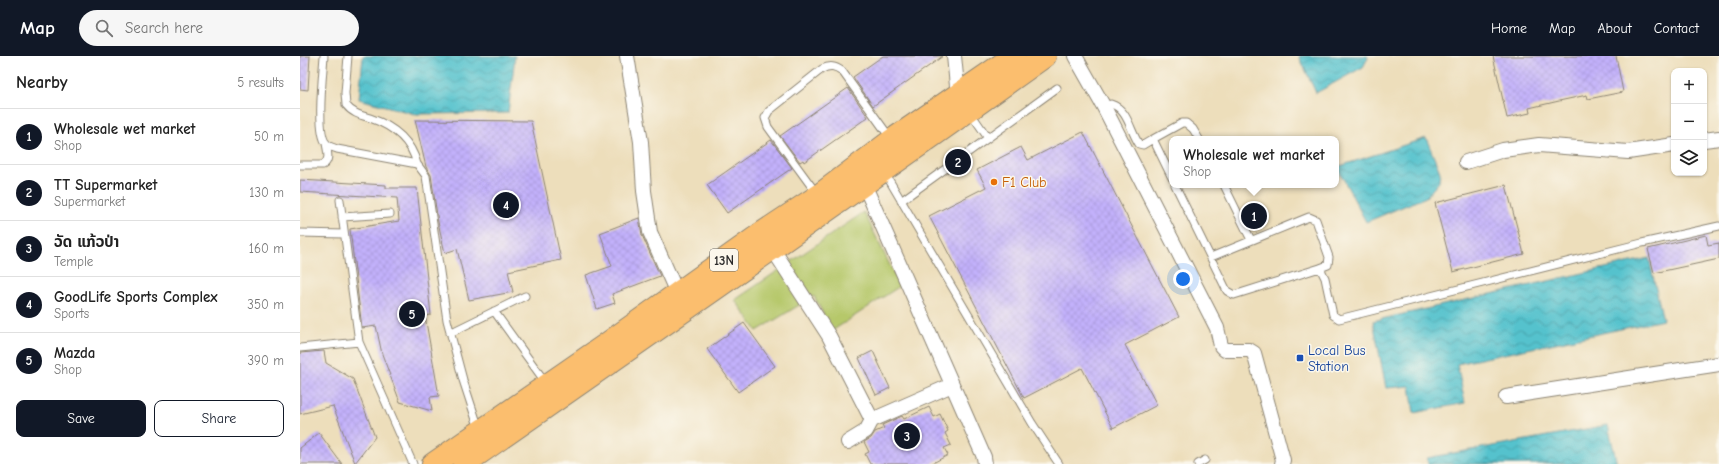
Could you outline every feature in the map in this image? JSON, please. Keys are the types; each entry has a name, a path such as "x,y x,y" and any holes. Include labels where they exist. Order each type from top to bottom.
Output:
{"highway":[{"name":"13N","path":"464,464 615,360 883,170 963,103 1014,56"},
{"name":"13N","path":"433,464 818,196 892,140 963,103 1044,56"}],"street":[{"path":"628,56 641,142 644,191 650,232 677,293"},
{"path":"954,56 963,103"},
{"path":"1075,56 1104,108 1217,328 1221,346 1225,350 1250,350 1254,353 1284,463"},
{"path":"1707,140 1719,138"},
{"path":"1466,162 1503,150 1539,145 1628,152 1671,145"},
{"path":"864,184 984,457 985,464"},
{"path":"772,248 829,336 872,420"},
{"path":"1506,398 1719,364"},
{"path":"848,442 866,431 872,420 952,385"}],"lane":[{"path":"300,165 323,165 326,164 328,158 326,143 322,136 320,122 324,56"},
{"path":"348,56 345,93 346,105 353,112 376,120 398,132 411,148 417,164 426,176 450,333 463,380 480,431"},
{"path":"818,196 768,127 765,118 769,111 822,69 826,66 834,66 842,72 892,140"},
{"path":"901,201 1057,88"},
{"path":"963,103 988,138"},
{"path":"1104,108 1111,104 1117,106 1122,111 1139,144 1143,145 1182,123 1186,123 1194,129 1198,136"},
{"path":"1153,139 1169,172"},
{"path":"326,143 337,149 417,164"},
{"path":"883,170 1032,422 1060,464"},
{"path":"1176,188 1227,290 1234,294 1328,265 1329,257 1316,220 1313,218 1304,218 1211,257"},
{"path":"1225,188 1251,240"},
{"path":"340,200 359,342 413,464"},
{"path":"342,217 390,214"},
{"path":"1320,268 1325,278 1333,315 1339,319 1719,226"},
{"path":"300,233 344,234"},
{"path":"450,333 525,296"},
{"path":"494,311 548,385"},
{"path":"300,348 359,342"}],"green space":[{"path":"864,212 900,286 832,331 814,296 757,331 735,300"}],"water":[{"path":"363,56 515,56 508,113 415,114 359,99"},
{"path":"1299,56 1367,56 1368,58 1363,67 1316,93"},
{"path":"1426,138 1440,172 1439,182 1426,197 1366,222 1339,171 1339,166"},
{"path":"1649,258 1663,320 1457,364 1465,403 1414,413 1410,386 1386,388 1373,321"},
{"path":"1608,425 1617,464 1428,464 1427,458"}],"building":[{"path":"300,56 310,56 308,90 300,89"},
{"path":"883,56 943,56 873,106 853,77"},
{"path":"1493,56 1616,56 1623,92 1588,99 1587,95 1559,101 1529,108 1530,113 1507,118"},
{"path":"848,88 868,117 804,162 803,160 800,162 780,136"},
{"path":"415,120 531,121 561,260 508,271 513,292 469,300 457,249 445,253 438,222 431,175 426,167"},
{"path":"1083,132 1179,317 1125,345 1157,405 1113,428 1082,368 1024,398 929,216 986,187 977,170 1021,147 1028,160"},
{"path":"771,140 792,168 727,213 707,185"},
{"path":"300,180 386,185 386,188 417,188 431,315 425,316 439,396 430,397 432,411 400,402 382,354 376,326 362,328 350,229 399,221 397,198 300,192"},
{"path":"1506,185 1524,254 1453,272 1435,203"},
{"path":"639,218 642,235 660,276 612,294 615,303 597,309 586,275 612,266 600,233"},
{"path":"1706,235 1708,245 1719,243 1719,259 1654,273 1648,249"},
{"path":"744,323 775,366 738,392 707,349"},
{"path":"324,351 326,363 353,379 375,437 355,463 333,406 300,414 300,353"},
{"path":"873,351 890,388 876,395 859,358"},
{"path":"929,407 934,417 940,414 948,431 945,433 951,445 944,448 948,455 931,464 870,464 865,454 869,452 864,442 871,438 875,432 884,428 882,425 902,416 904,419"},
{"path":"319,433 342,464 300,464 300,448"}],"place":[{"name":"TT Supermarket","path":"958,162"},
{"name":"F1 Club","path":"994,182"},
{"name":"GoodLife Sports Complex","path":"506,205"},
{"name":"Wholesale wet market","path":"1254,216"},
{"name":"Mazda","path":"412,314"},
{"name":"Local Bus Station","path":"1300,358"},
{"name":"ວັດ ແກ້ວປ່າ","path":"907,436"}]}
